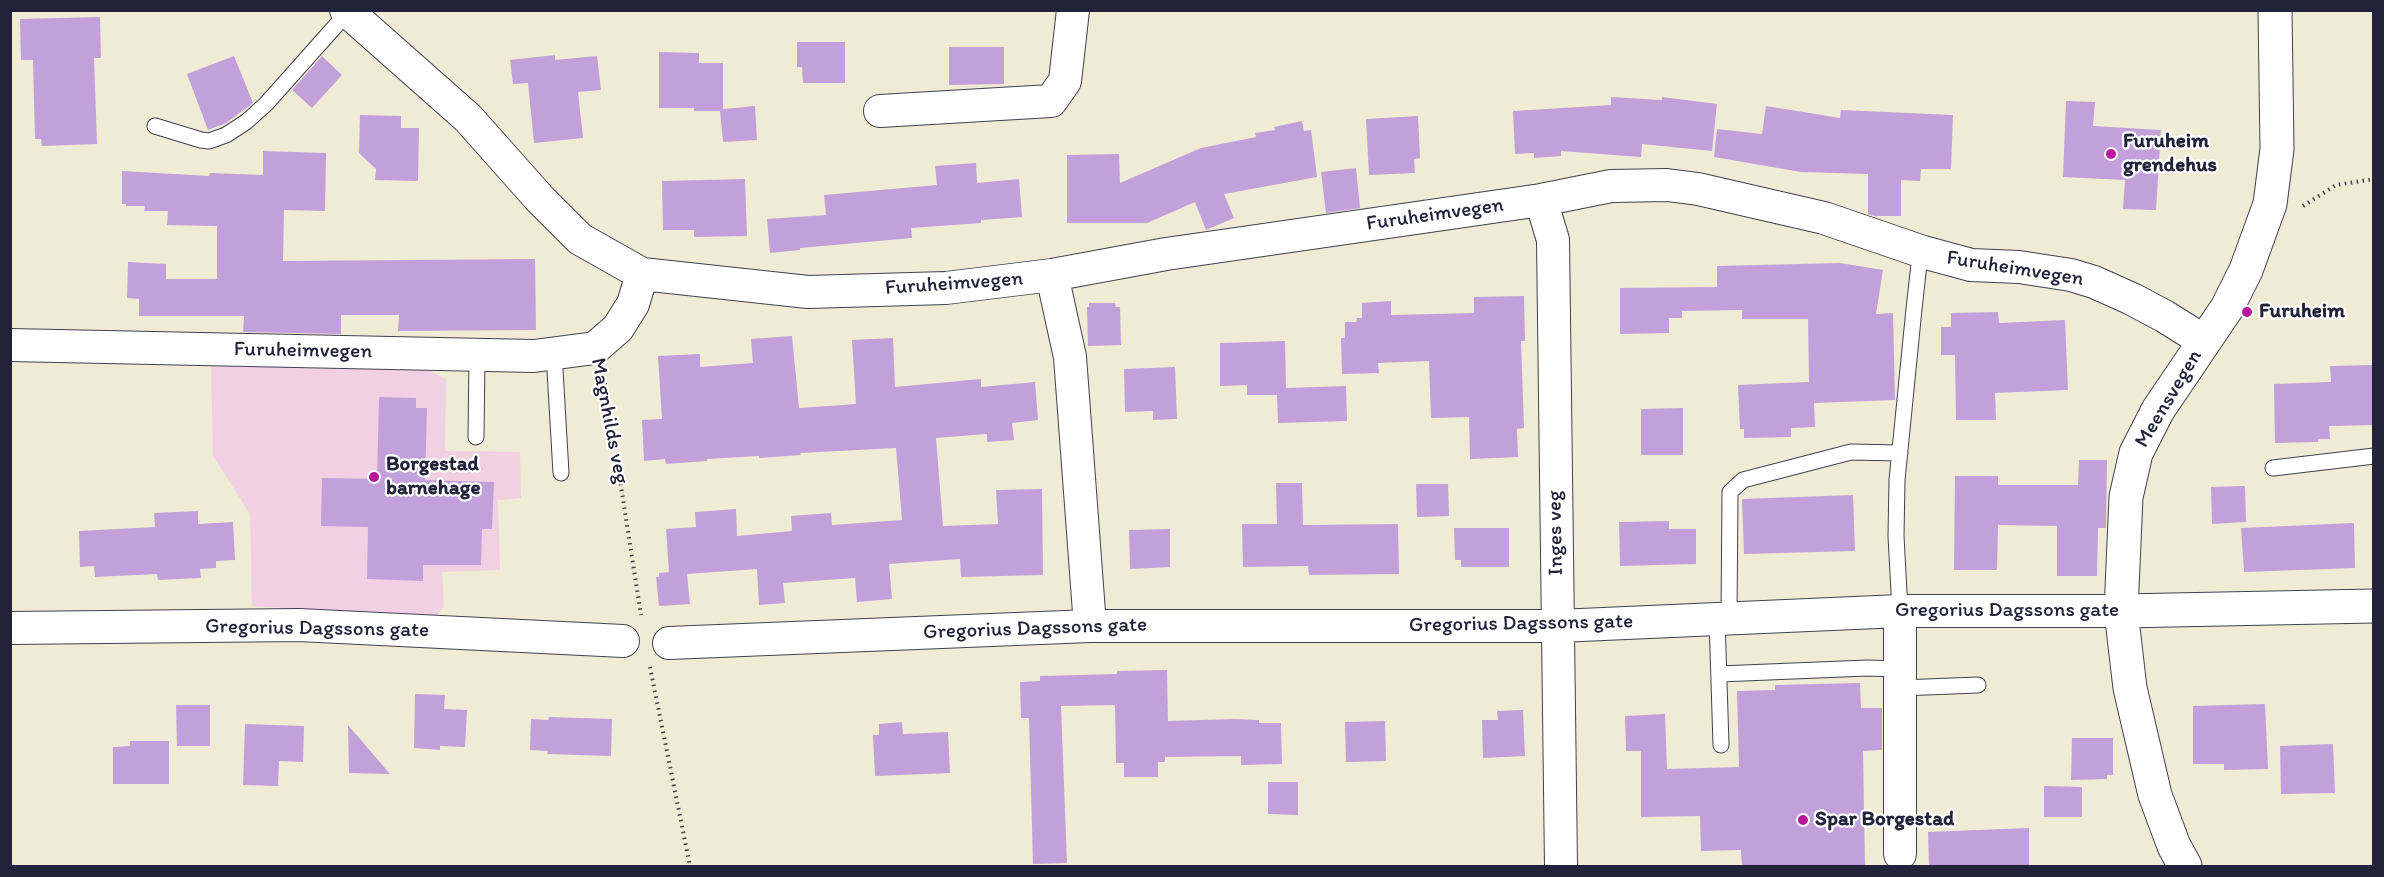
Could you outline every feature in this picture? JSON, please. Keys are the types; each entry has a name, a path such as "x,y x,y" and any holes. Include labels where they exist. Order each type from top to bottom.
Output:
{"street":[{"path":"880,111 1050,101 1065,81 1073,10"},
{"name":"Meensvegen","path":"2185,867 2174,846 2155,795 2130,688 2121,611 2126,497 2136,453 2158,410 2227,308 2262,232 2270,204 2277,149 2274,10"},
{"path":"347,11 468,118 540,199 580,239 642,274"},
{"name":"Furuheimvegen","path":"642,274 808,292 946,288 1052,276 1166,254 1541,200 1611,186 1668,185 1698,189 1824,218 1923,252 1971,265 2019,267 2071,275 2094,282 2164,316 2204,342"},
{"name":"Inges veg","path":"1541,200 1553,240 1561,867"},
{"name":"Magnhilds veg","path":"595,348 618,328 633,304 642,274"},
{"path":"1052,276 1070,357 1090,626"},
{"name":"Furuheimvegen","path":"10,345 534,356 595,348"},
{"name":"Gregorius Dagssons gate","path":"659,653 1090,626 1558,626 1900,611 2121,611 2373,606"},
{"path":"1898,860 1900,611"},
{"name":"Gregorius Dagssons gate","path":"10,628 299,625 632,630"}],"lane":[{"path":"155,126 201,140 209,141 226,135 246,122 266,104 347,11"},
{"path":"1900,611 1896,536 1897,480 1917,286 1923,252"},
{"path":"554,353 561,473"},
{"path":"477,355 477,437"},
{"path":"1721,746 1719,674 1730,492 1743,480 1851,452 1900,453"},
{"path":"2273,468 2373,456"},
{"path":"1719,674 1867,668 1900,678 1978,685"}],"path":[{"path":"2262,232 2336,185 2373,179"},
{"name":"Magnhilds veg","path":"595,348 607,386 632,630"},
{"path":"659,653 690,867"}],"shaded area":[{"name":"Borgestad barnehage","path":"211,366 426,369 446,379 445,451 520,452 521,498 498,500 500,570 442,572 444,606 436,617 252,606 250,514 213,456"}],"building":[{"path":"100,17 101,58 94,58 97,144 42,146 41,139 35,139 33,60 21,60 20,19"},
{"path":"797,42 845,42 845,83 803,83 802,67 797,67"},
{"path":"949,47 1004,47 1004,84 949,85"},
{"path":"659,52 699,53 699,63 723,63 723,109 755,106 757,140 723,142 720,111 659,108"},
{"path":"555,55 555,60 597,56 601,90 578,92 583,138 534,143 528,83 513,84 510,60"},
{"path":"234,56 253,103 226,123 208,130 187,74"},
{"path":"322,56 342,75 312,108 292,90"},
{"path":"1611,97 1662,100 1662,97 1717,104 1712,151 1642,144 1641,157 1561,151 1561,156 1534,158 1534,153 1515,154 1513,111 1611,105"},
{"path":"2066,101 2095,102 2093,126 2161,130 2156,210 2123,209 2125,180 2063,177"},
{"path":"1766,106 1840,118 1841,110 1953,115 1951,169 1921,169 1920,181 1901,180 1901,216 1874,216 1868,214 1868,174 1801,172 1714,157 1717,129 1762,134"},
{"path":"360,115 401,116 401,128 419,128 418,181 375,180 376,169 359,153"},
{"path":"1418,116 1420,158 1414,159 1415,173 1369,175 1366,119"},
{"path":"1302,121 1304,131 1311,130 1317,177 1224,194 1234,218 1206,230 1195,202 1147,223 1067,223 1067,155 1119,154 1120,183 1201,148 1256,137 1255,133 1275,130 1274,127"},
{"path":"263,151 326,153 325,211 284,210 283,261 535,259 536,330 398,331 399,315 341,315 341,334 243,332 244,316 139,316 139,299 127,298 128,262 166,264 166,279 217,279 217,226 167,225 168,211 144,211 145,206 122,204 122,171 209,176 210,173 263,175"},
{"path":"976,163 977,183 1019,179 1022,217 981,220 981,223 911,228 912,238 800,248 800,250 770,253 767,219 826,215 824,195 937,185 935,166"},
{"path":"1356,168 1360,208 1326,213 1321,172"},
{"path":"745,179 747,236 694,237 694,230 663,230 662,181"},
{"path":"1840,263 1883,270 1876,314 1893,313 1895,400 1814,403 1815,427 1791,428 1791,437 1744,438 1744,429 1740,429 1738,385 1809,382 1808,319 1742,319 1742,310 1682,311 1682,318 1669,318 1669,333 1620,334 1620,288 1717,287 1717,266"},
{"path":"1524,296 1525,341 1521,341 1524,428 1517,429 1518,457 1470,459 1469,417 1431,418 1429,361 1378,363 1379,373 1342,374 1341,338 1345,338 1345,322 1356,322 1357,318 1362,318 1362,303 1391,301 1391,315 1474,313 1474,297"},
{"path":"1089,303 1115,303 1116,307 1120,307 1121,345 1088,346 1087,307"},
{"path":"1998,312 1999,323 2065,320 2068,390 1995,393 1996,420 1956,420 1955,355 1941,355 1941,327 1951,327 1951,313"},
{"path":"792,336 799,408 856,404 852,340 893,338 895,387 981,379 981,387 1035,382 1038,420 1012,423 1014,440 987,442 987,434 936,438 943,526 998,524 996,490 1042,489 1043,575 961,577 960,559 889,564 892,599 857,602 855,578 783,583 785,603 759,605 757,569 687,574 690,604 659,606 656,577 659,577 659,573 669,572 666,529 696,527 695,512 736,509 737,536 792,531 791,516 831,513 832,525 902,520 896,448 800,453 801,455 759,458 759,456 707,459 707,461 666,464 665,459 644,461 642,420 662,419 658,356 700,354 700,367 753,363 751,339"},
{"path":"1285,341 1286,388 1346,386 1347,421 1278,423 1277,395 1247,395 1247,385 1220,386 1220,343"},
{"path":"2372,365 2373,425 2329,426 2330,439 2318,439 2318,442 2275,443 2274,384 2331,382 2330,366"},
{"path":"1175,367 1177,419 1153,420 1153,411 1125,412 1124,369"},
{"path":"379,397 416,398 416,408 427,408 425,480 494,482 492,529 482,529 481,565 423,565 423,581 367,579 368,527 321,526 322,478 377,479"},
{"path":"1683,408 1683,455 1641,455 1641,409"},
{"path":"2079,460 2107,460 2106,528 2098,528 2097,576 2057,576 2057,526 1998,525 1997,570 1954,570 1955,476 1998,476 1998,485 2078,485"},
{"path":"1276,483 1302,483 1303,525 1398,524 1399,574 1309,575 1308,566 1243,567 1242,524 1277,524"},
{"path":"1416,484 1448,484 1449,516 1417,517"},
{"path":"2245,486 2246,522 2212,524 2211,487"},
{"path":"1853,495 1855,551 1744,554 1742,499"},
{"path":"198,511 198,524 233,522 235,560 216,561 216,568 200,569 201,578 158,580 157,574 95,577 94,566 80,567 79,531 155,527 154,513"},
{"path":"1669,521 1669,529 1696,529 1696,564 1620,566 1619,522"},
{"path":"2354,523 2355,568 2244,572 2241,528"},
{"path":"1454,528 1509,528 1509,567 1461,567 1461,560 1455,560"},
{"path":"1170,529 1170,567 1130,569 1129,530"},
{"path":"1167,670 1168,721 1235,719 1259,720 1259,723 1281,723 1282,764 1241,765 1241,756 1165,757 1165,762 1158,762 1158,777 1124,777 1124,763 1116,763 1115,705 1061,706 1067,863 1033,864 1029,718 1021,718 1020,682 1040,681 1040,676"},
{"path":"1860,683 1861,708 1882,708 1882,750 1863,751 1865,867 1742,867 1741,850 1701,851 1700,816 1641,817 1641,751 1626,751 1625,716 1665,714 1667,769 1739,767 1737,691 1775,690 1775,685"},
{"path":"415,694 445,695 444,709 467,710 465,747 440,746 440,750 414,748"},
{"path":"2265,704 2268,769 2224,770 2224,764 2193,764 2193,706"},
{"path":"176,705 210,705 210,746 177,746"},
{"path":"1523,710 1525,756 1483,758 1482,720 1498,720 1497,711"},
{"path":"549,717 612,719 611,756 547,754 548,751 530,750 531,719 548,720"},
{"path":"1385,721 1386,761 1346,762 1345,722"},
{"path":"902,722 903,734 948,732 950,773 875,776 873,735 879,735 879,724"},
{"path":"245,724 304,726 303,762 279,761 278,786 243,785"},
{"path":"348,725 390,774 349,773"},
{"path":"2072,738 2113,738 2113,775 2107,775 2107,779 2071,780"},
{"path":"130,741 169,741 169,784 113,784 113,747 130,746"},
{"path":"2333,744 2335,793 2281,794 2280,746"},
{"path":"1268,782 1298,782 1298,815 1268,814"},
{"path":"2044,786 2082,787 2082,817 2044,817"},
{"path":"2029,828 2029,867 1929,867 1928,832"}],"place":[{"name":"Furuheim grendehus","path":"2111,154"},
{"name":"Furuheim","path":"2247,312"},
{"name":"Borgestad barnehage","path":"374,477"},
{"name":"Spar Borgestad","path":"1803,820"}]}
